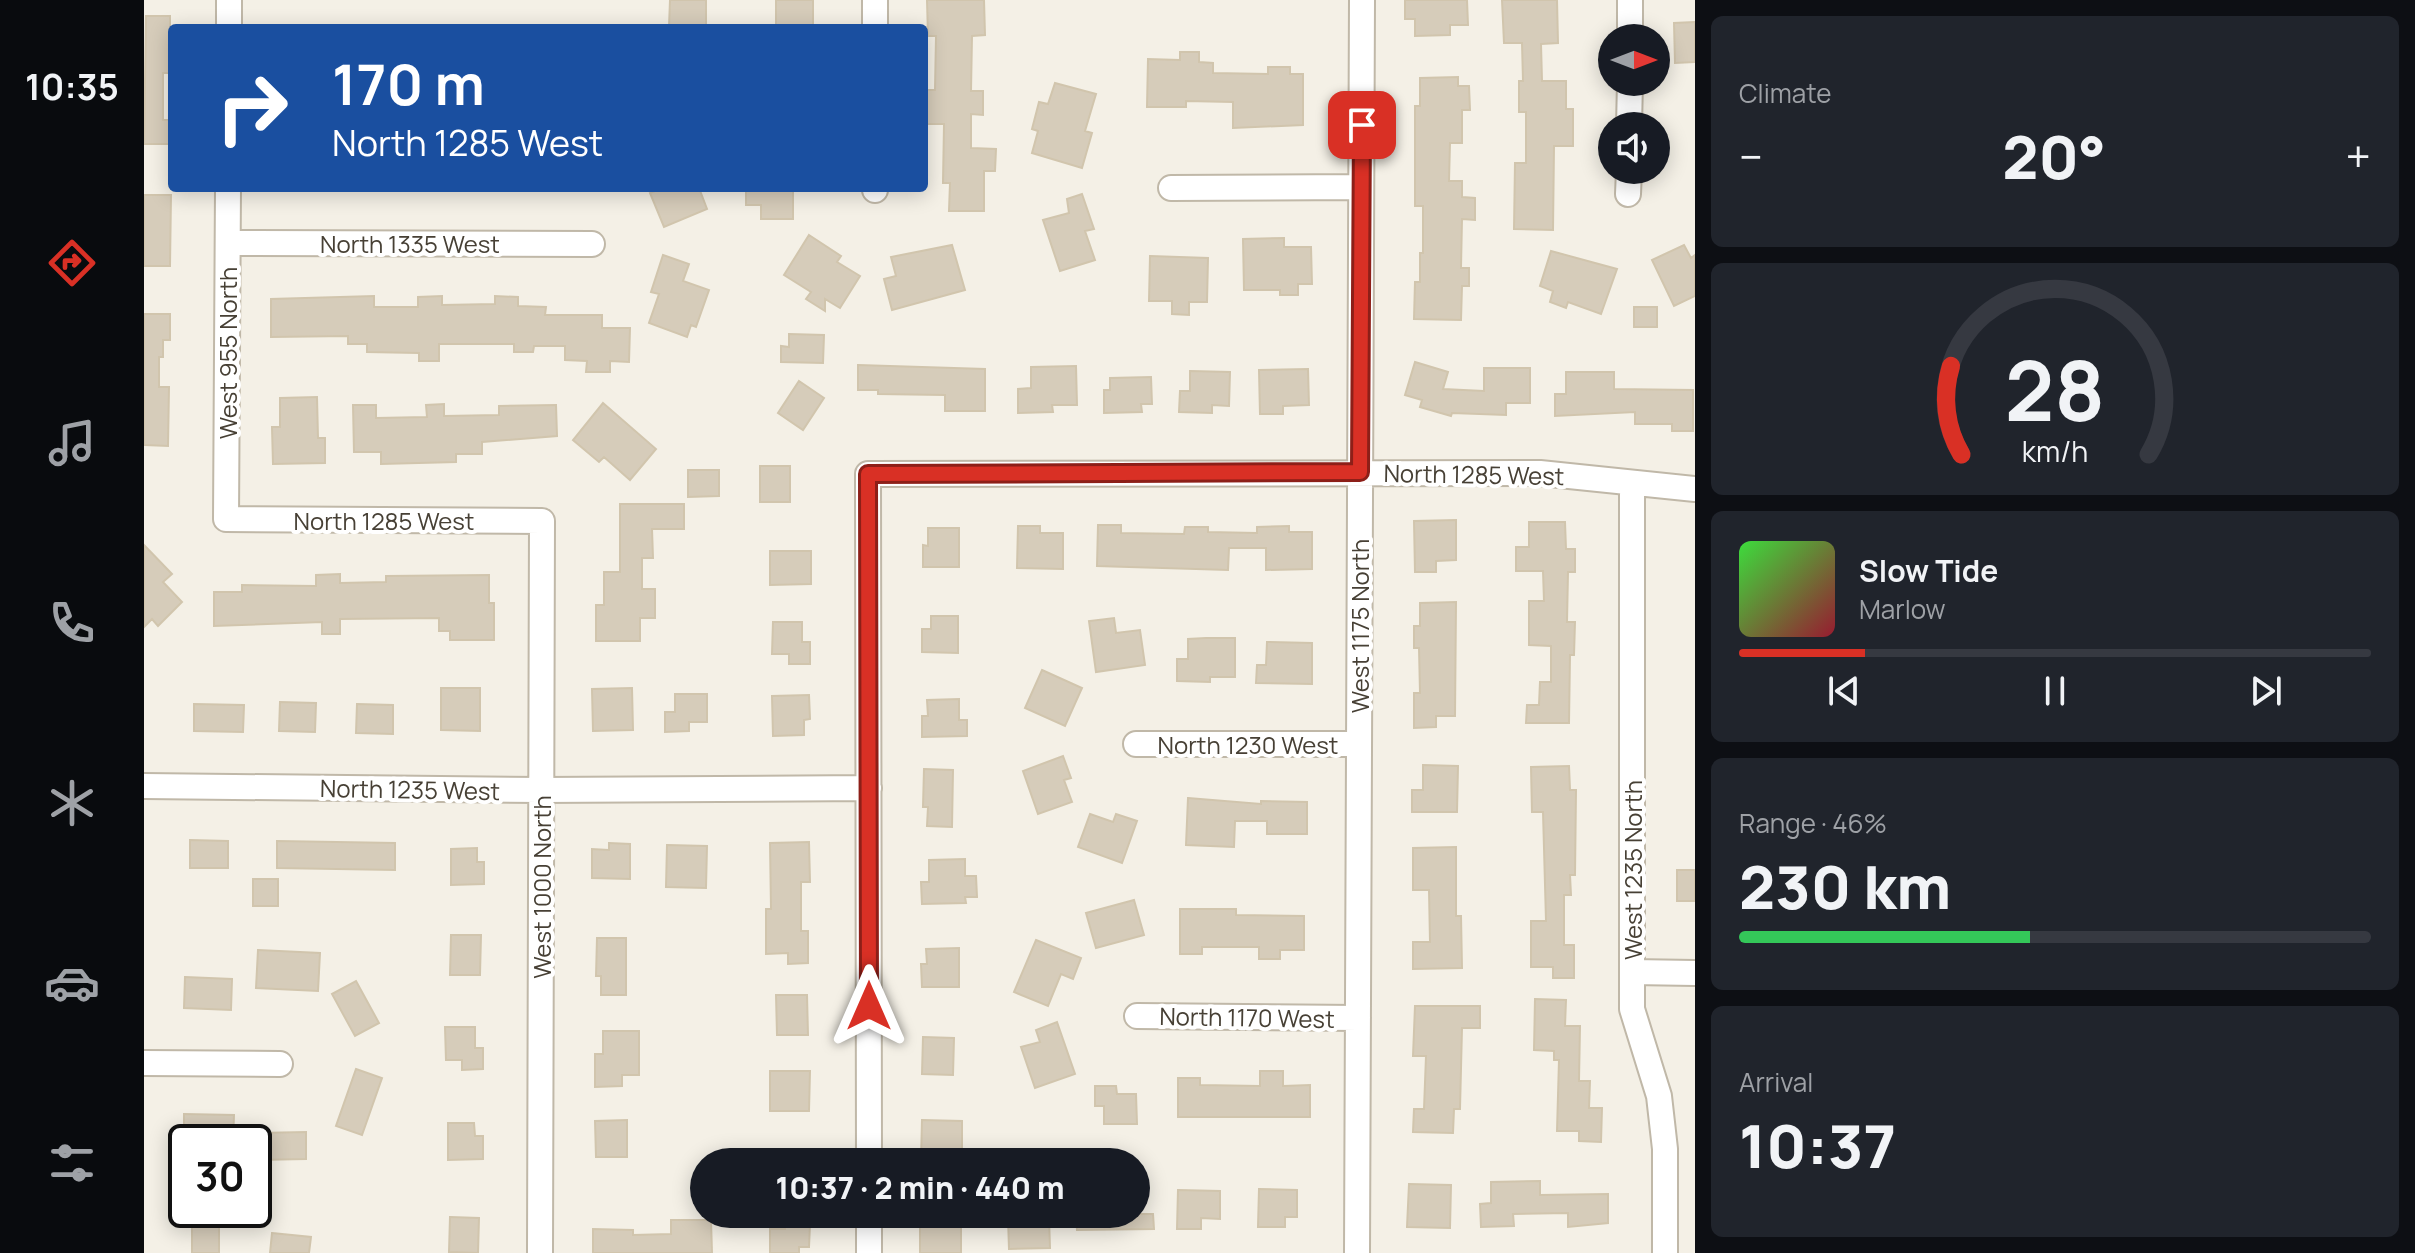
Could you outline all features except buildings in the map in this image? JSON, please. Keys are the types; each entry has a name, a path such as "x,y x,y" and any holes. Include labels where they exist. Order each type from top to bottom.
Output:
{"street":[{"path":"229,0 229,24"},
{"path":"875,0 875,24"},
{"name":"West 1175 North","path":"1357,1253 1362,0"},
{"path":"1630,0 1630,24"},
{"path":"1171,188 1361,187"},
{"name":"West 955 North","path":"226,519 228,192"},
{"name":"North 1335 West","path":"228,243 592,244"},
{"name":"North 1285 West","path":"869,788 868,474 1540,473 1695,489"},
{"name":"West 1235 North","path":"1632,483 1632,1009 1659,1096 1665,1149 1665,1253"},
{"name":"North 1285 West","path":"226,519 542,521"},
{"name":"West 1000 North","path":"540,1253 542,521"},
{"name":"North 1230 West","path":"1136,744 1359,744"},
{"name":"North 1235 West","path":"144,786 541,790 869,788"},
{"path":"869,788 869,1148"},
{"path":"1632,972 1695,973"},
{"name":"North 1170 West","path":"1137,1016 1358,1018"},
{"path":"144,1063 280,1064"},
{"path":"869,1228 869,1253"}],"route":[{"path":"869,1006 868,474 1360,472 1362,125"}]}
